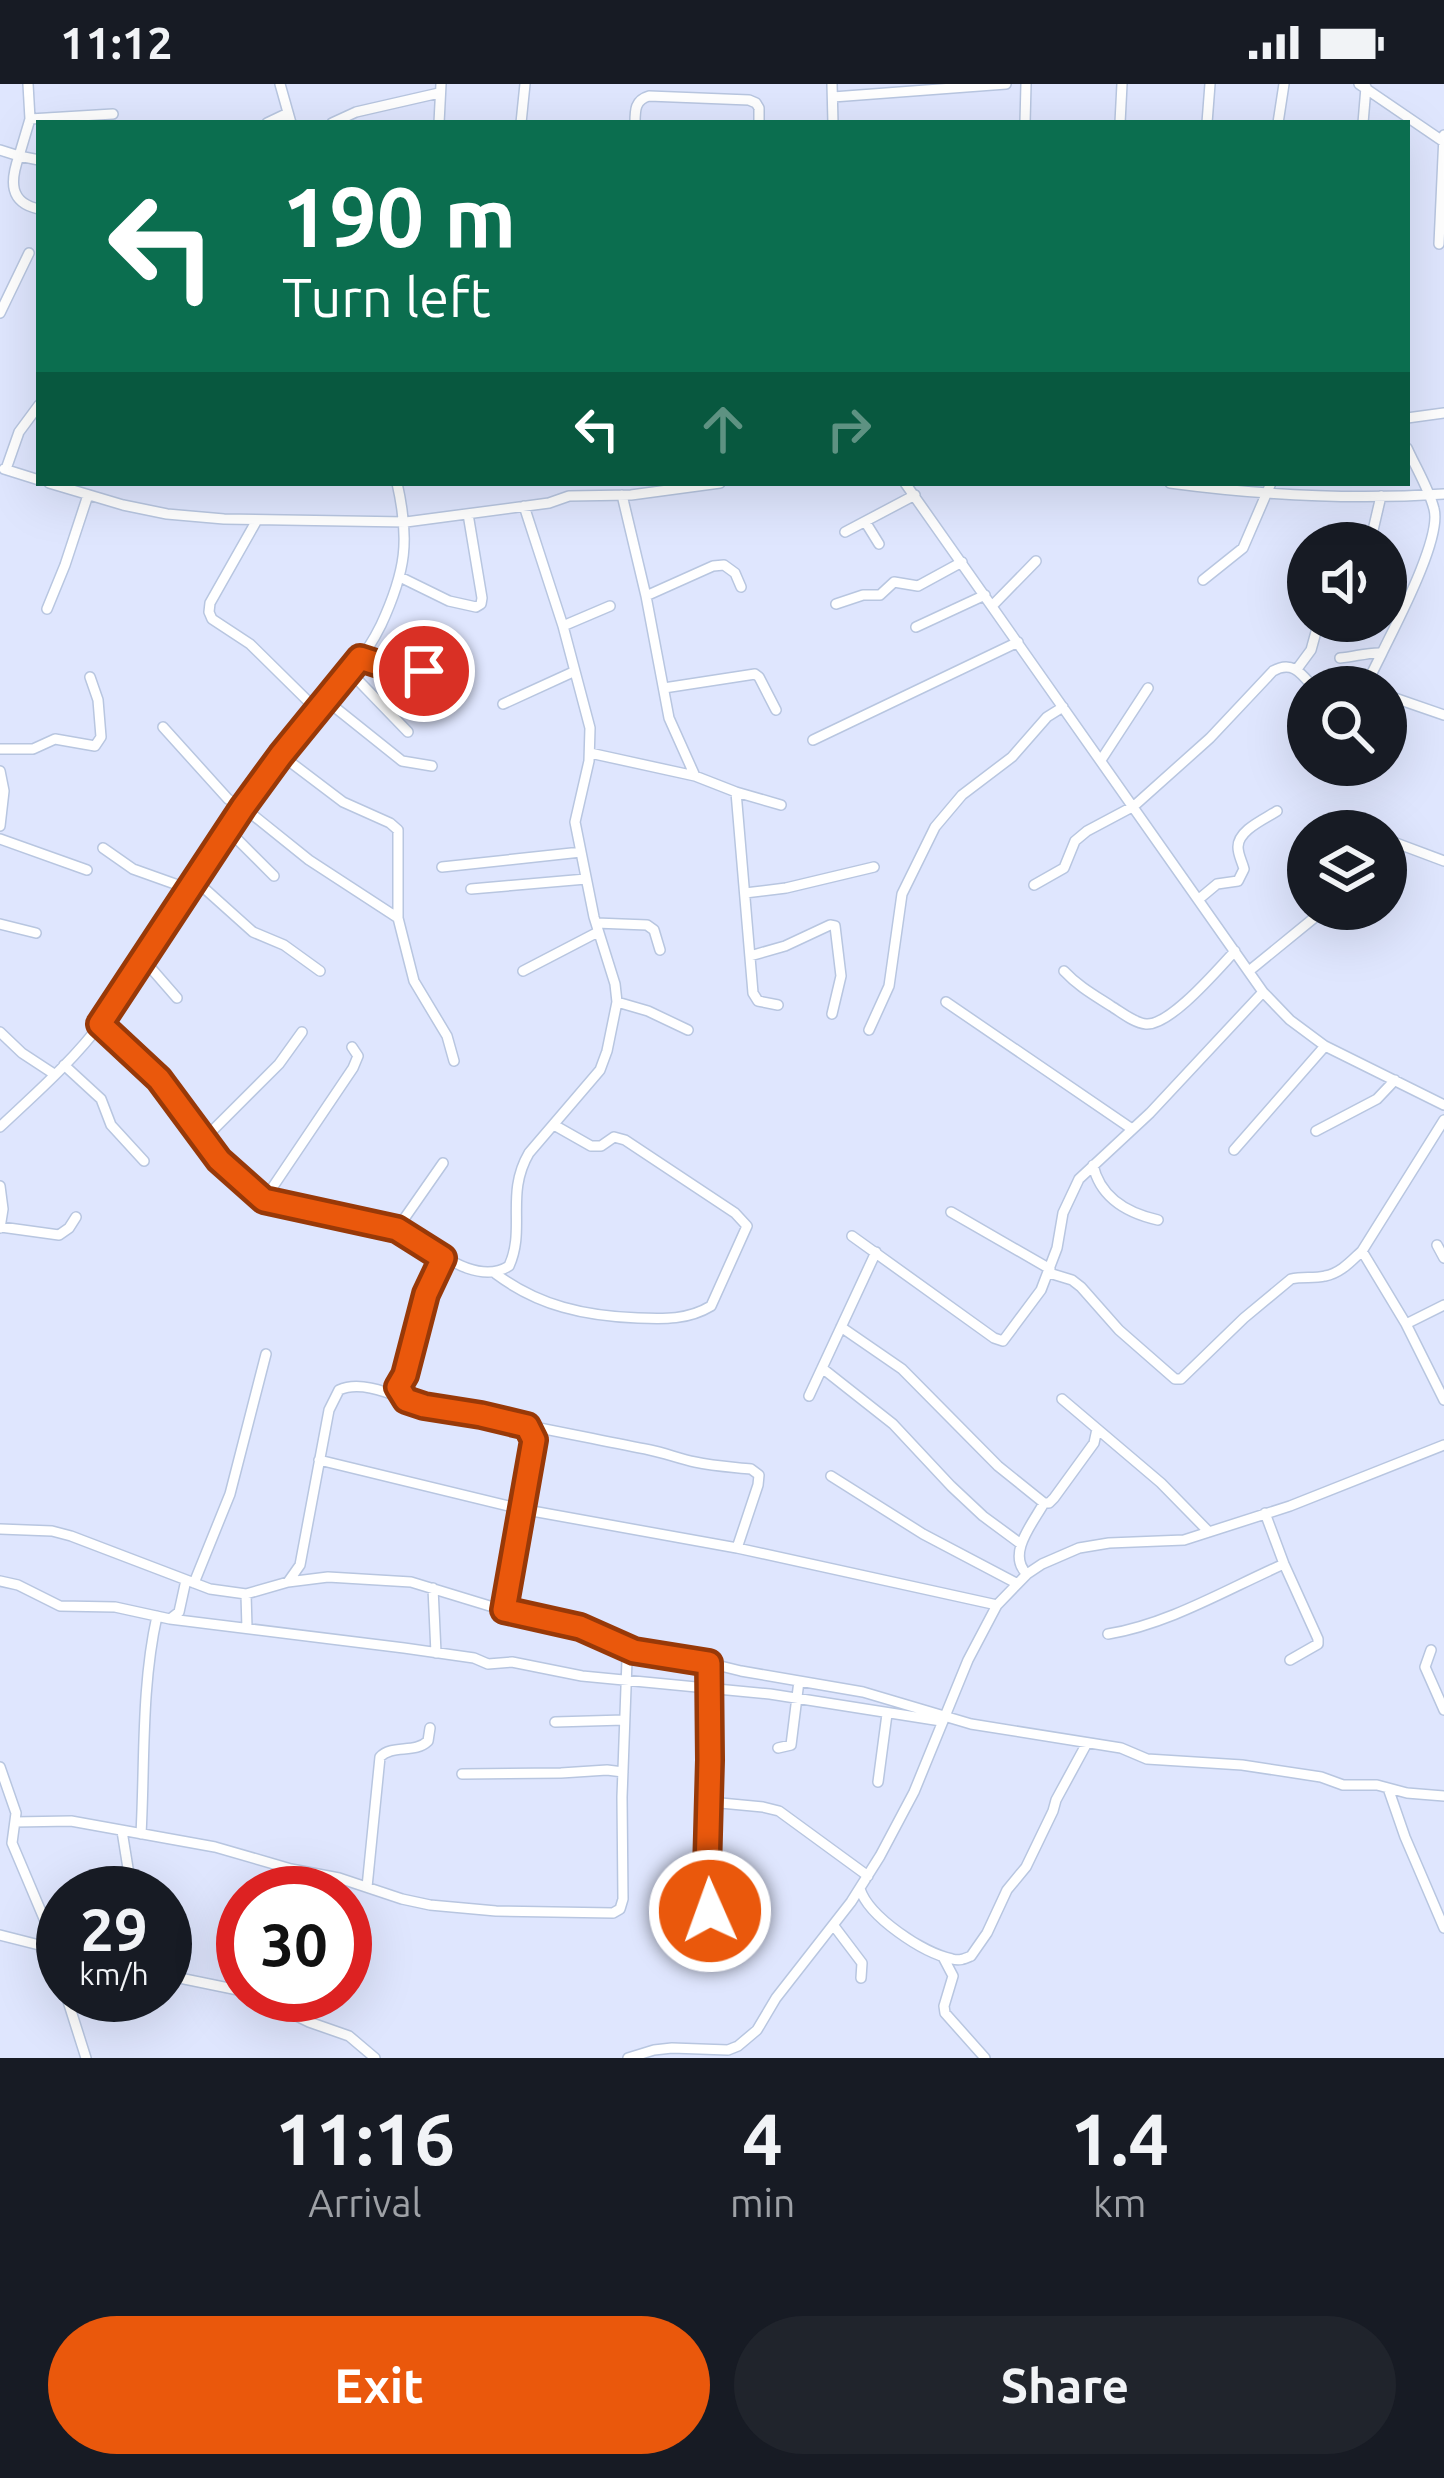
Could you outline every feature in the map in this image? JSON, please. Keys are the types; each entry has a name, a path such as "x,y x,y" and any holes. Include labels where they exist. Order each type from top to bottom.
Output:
{"street":[{"path":"28,84 30,119 12,188 28,207 36,208"},
{"path":"280,84 290,118"},
{"path":"521,120 525,84"},
{"path":"832,84 833,120"},
{"path":"833,97 1006,84"},
{"path":"1025,120 1026,84"},
{"path":"1120,120 1122,84"},
{"path":"1207,120 1210,84"},
{"path":"1278,120 1283,84"},
{"path":"1364,85 1364,120"},
{"path":"1364,85 1444,139 1439,244"},
{"path":"339,120 440,89 439,120"},
{"path":"635,120 636,105 649,96 749,100 759,108 759,120"},
{"path":"30,119 113,114"},
{"path":"0,150 36,159"},
{"path":"2,305 29,253"},
{"path":"36,409 19,432 3,468 36,479"},
{"path":"1410,418 1444,413"},
{"path":"1376,666 1434,531 1436,515 1410,455"},
{"path":"72,486 88,495 167,514 406,522 549,503 563,496 622,495 652,488"},
{"path":"0,1127 100,1024 243,807 380,628 400,577 406,522 398,486"},
{"path":"908,486 1264,992 1290,1020 1325,1046 1444,1105"},
{"path":"1229,486 1346,496 1444,494"},
{"path":"1346,496 1350,486"},
{"path":"1203,580 1243,548 1269,488"},
{"path":"47,609 88,495"},
{"path":"622,495 669,718 695,776"},
{"path":"845,532 915,495"},
{"path":"1375,522 1381,496"},
{"path":"100,1024 166,1087 219,1160 264,1200 397,1229 443,1258 477,1270 509,1267 521,1166 600,1070 617,1002 575,816 590,753 588,716 524,506"},
{"path":"400,577 449,601 481,604 468,514"},
{"path":"257,520 208,612 250,644 318,711"},
{"path":"866,523 879,544"},
{"path":"992,605 1036,561"},
{"path":"836,604 880,595 894,582 918,586 962,562"},
{"path":"646,596 713,566 724,565 735,573 741,587"},
{"path":"916,627 985,595"},
{"path":"563,626 610,606"},
{"path":"813,740 1018,642"},
{"path":"1340,658 1382,653"},
{"path":"360,658 375,665 447,677"},
{"path":"1034,885 1064,868 1075,841 1134,806 1210,738 1273,671 1287,667"},
{"path":"503,704 573,672"},
{"path":"350,673 408,732"},
{"path":"664,688 755,674 776,710"},
{"path":"0,749 33,749 55,739 95,746 101,736 91,677"},
{"path":"1101,760 1148,688"},
{"path":"327,701 402,761 431,766"},
{"path":"1407,702 1444,715"},
{"path":"869,1030 890,986 902,894 935,827 962,795 1012,757 1047,717 1064,707"},
{"path":"163,727 228,799 398,919"},
{"path":"590,753 695,776 781,806"},
{"path":"281,755 331,794 398,830 398,919 414,981 447,1036 454,1061"},
{"path":"0,771 4,790 0,826"},
{"path":"736,792 754,998 778,1005"},
{"path":"1199,899 1216,884 1238,881 1244,868 1239,839 1277,811"},
{"path":"228,830 274,877"},
{"path":"0,839 87,870"},
{"path":"1407,847 1444,861"},
{"path":"103,848 133,868 192,884 253,932 284,945 320,970"},
{"path":"442,867 581,852"},
{"path":"745,893 874,867"},
{"path":"471,889 586,879"},
{"path":"0,924 36,933"},
{"path":"523,971 597,927 647,926 654,931 660,950"},
{"path":"750,956 835,926 841,976 832,1014"},
{"path":"1249,971 1299,930"},
{"path":"1064,971 1136,1021 1150,1024 1179,1006 1235,951"},
{"path":"143,959 177,998"},
{"path":"853,1235 1000,1341 1008,1337 1034,1303 1049,1271 1063,1213 1079,1179 1264,992"},
{"path":"617,1002 688,1030"},
{"path":"946,1002 1132,1129"},
{"path":"0,1032 55,1074"},
{"path":"203,1140 279,1064 302,1032"},
{"path":"1234,1150 1325,1046"},
{"path":"264,1200 353,1068 358,1056 352,1047"},
{"path":"64,1064 101,1099 111,1125 144,1161"},
{"path":"1316,1131 1377,1099 1395,1080"},
{"path":"951,1212 1082,1287 1119,1330 1174,1379 1181,1379 1292,1279 1334,1273 1362,1251 1444,1120"},
{"path":"494,1272 519,1291 551,1305 600,1317 686,1318 711,1306 747,1226 735,1213 625,1140 614,1137 601,1146 590,1146 554,1125"},
{"path":"397,1229 443,1163"},
{"path":"1093,1165 1100,1188 1116,1202 1158,1220"},
{"path":"0,1186 0,1227 59,1235 76,1217"},
{"path":"1437,1245 1444,1258"},
{"path":"1362,1251 1444,1400"},
{"path":"809,1396 876,1252"},
{"path":"393,1390 405,1375 430,1284 443,1258"},
{"path":"1406,1324 1444,1305"},
{"path":"841,1327 902,1369 998,1466 1044,1503 1054,1498 1102,1434"},
{"path":"178,1617 230,1494 266,1354"},
{"path":"822,1368 893,1424 922,1459 983,1516 1022,1544"},
{"path":"288,1582 300,1565 329,1410 339,1390 353,1386 393,1390 424,1406 527,1426 537,1434 751,1468 759,1475 758,1485 736,1548"},
{"path":"1062,1399 1161,1483 1209,1532"},
{"path":"504,1610 537,1434"},
{"path":"628,2058 730,2054 758,2030 776,1998 857,1901 914,1792 968,1660 998,1605 1027,1574 1079,1548 1184,1540 1291,1506 1444,1445"},
{"path":"319,1460 520,1509 736,1548 998,1605"},
{"path":"831,1476 923,1534 1016,1583"},
{"path":"1027,1574 1018,1559 1044,1503"},
{"path":"1265,1513 1318,1644 1290,1660"},
{"path":"0,1529 71,1536 210,1589 246,1594 315,1578 391,1580 580,1627 621,1645 631,1655 709,1663 863,1692 942,1718 1129,1750 1147,1759 1242,1765 1444,1796"},
{"path":"1108,1634 1162,1619 1284,1564"},
{"path":"300,1565 315,1578"},
{"path":"0,1581 60,1606 115,1607 474,1658 488,1664 512,1662 571,1674 942,1718"},
{"path":"434,1588 436,1653"},
{"path":"246,1594 247,1628"},
{"path":"141,1834 143,1718 157,1616"},
{"path":"1431,1650 1425,1667 1444,1710"},
{"path":"372,1889 430,1905 616,1913 623,1899 622,1772 631,1655"},
{"path":"709,1663 709,1934 720,1946"},
{"path":"778,1748 791,1745 799,1681"},
{"path":"878,1782 887,1714"},
{"path":"555,1721 624,1720"},
{"path":"369,1866 380,1757 386,1751 422,1747 430,1728"},
{"path":"1073,1740 1081,1754"},
{"path":"857,1901 895,1930 941,1955 971,1956 1007,1890 1026,1867 1087,1743"},
{"path":"0,1767 14,1806 12,1843 36,1900"},
{"path":"462,1774 622,1772"},
{"path":"1388,1788 1444,1928"},
{"path":"710,1802 779,1811 868,1876"},
{"path":"15,1822 71,1821 238,1852 282,1866"},
{"path":"122,1831 128,1866"},
{"path":"834,1926 862,1963 861,1978"},
{"path":"0,1936 36,1945"},
{"path":"941,1955 953,1976 945,2013 986,2058"},
{"path":"75,2022 86,2058"},
{"path":"309,2022 349,2036 373,2057"}],"route":[{"path":"424,671 394,669 360,658 243,807 100,1024 159,1079 219,1160 264,1200 376,1222 397,1229 443,1258 430,1284 398,1387 406,1400 424,1406 527,1426 534,1440 504,1610 580,1627 634,1651 709,1663 710,1911"}]}
